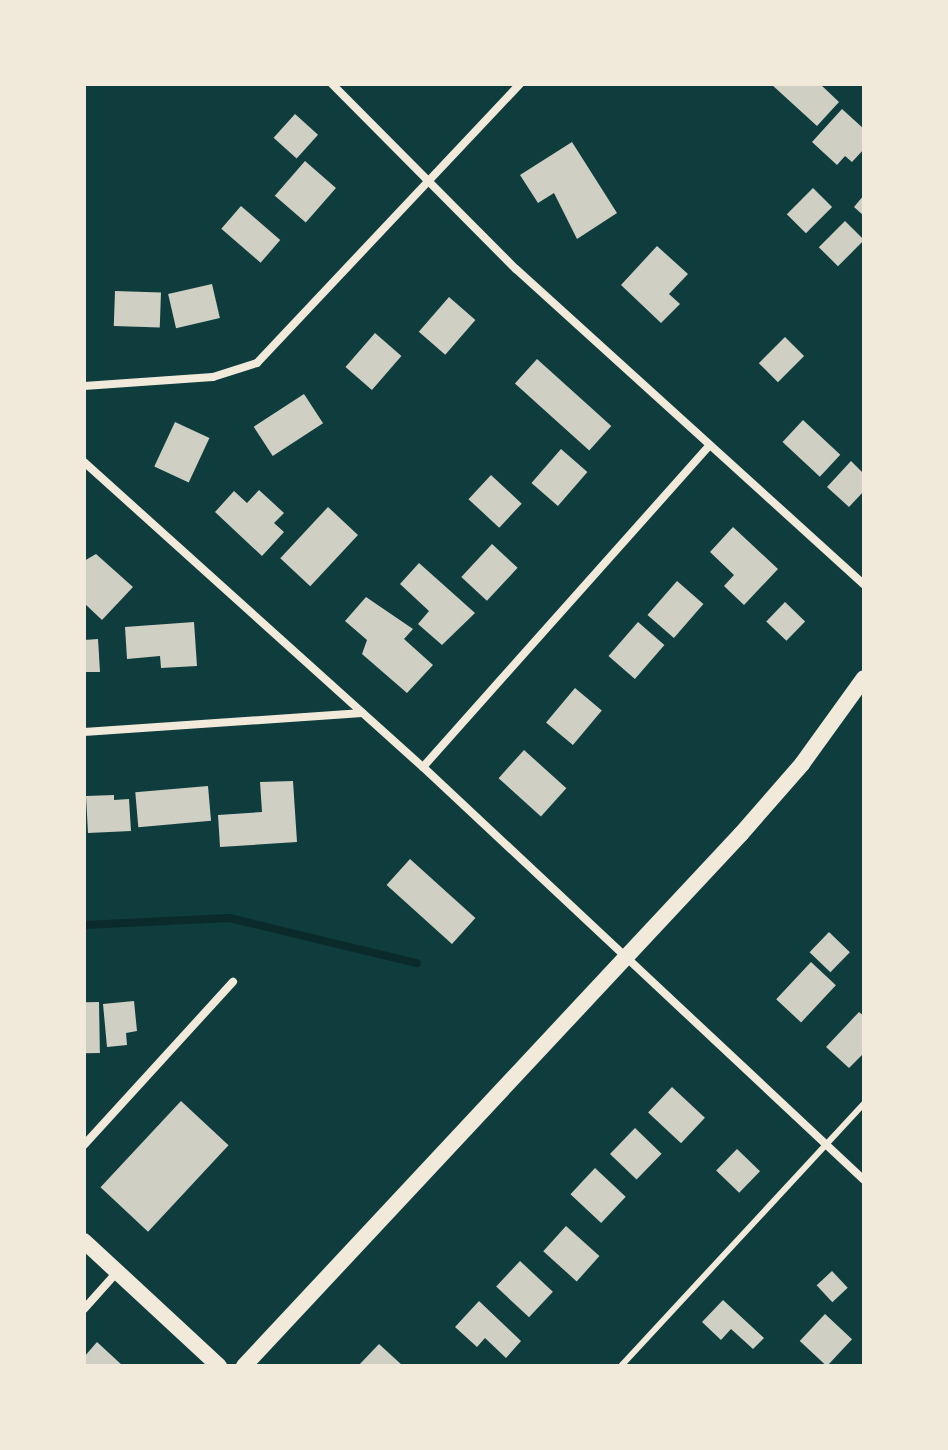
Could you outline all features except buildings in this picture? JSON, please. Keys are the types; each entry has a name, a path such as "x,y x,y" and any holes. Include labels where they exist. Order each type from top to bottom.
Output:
{"main road":[{"path":"244,1366 627,959 802,764 864,678"},
{"path":"84,1241 219,1366"}],"street":[{"path":"332,84 427,180 864,585"},
{"path":"84,386 213,377 257,363 520,84"},
{"path":"423,767 710,445"},
{"path":"84,462 423,767 864,1180"},
{"path":"84,732 362,713"},
{"path":"84,1145 233,982"},
{"path":"84,1309 118,1271"}],"lane":[{"path":"621,1366 864,1104"}],"waterway":[{"path":"84,925 229,918 417,963"}]}
